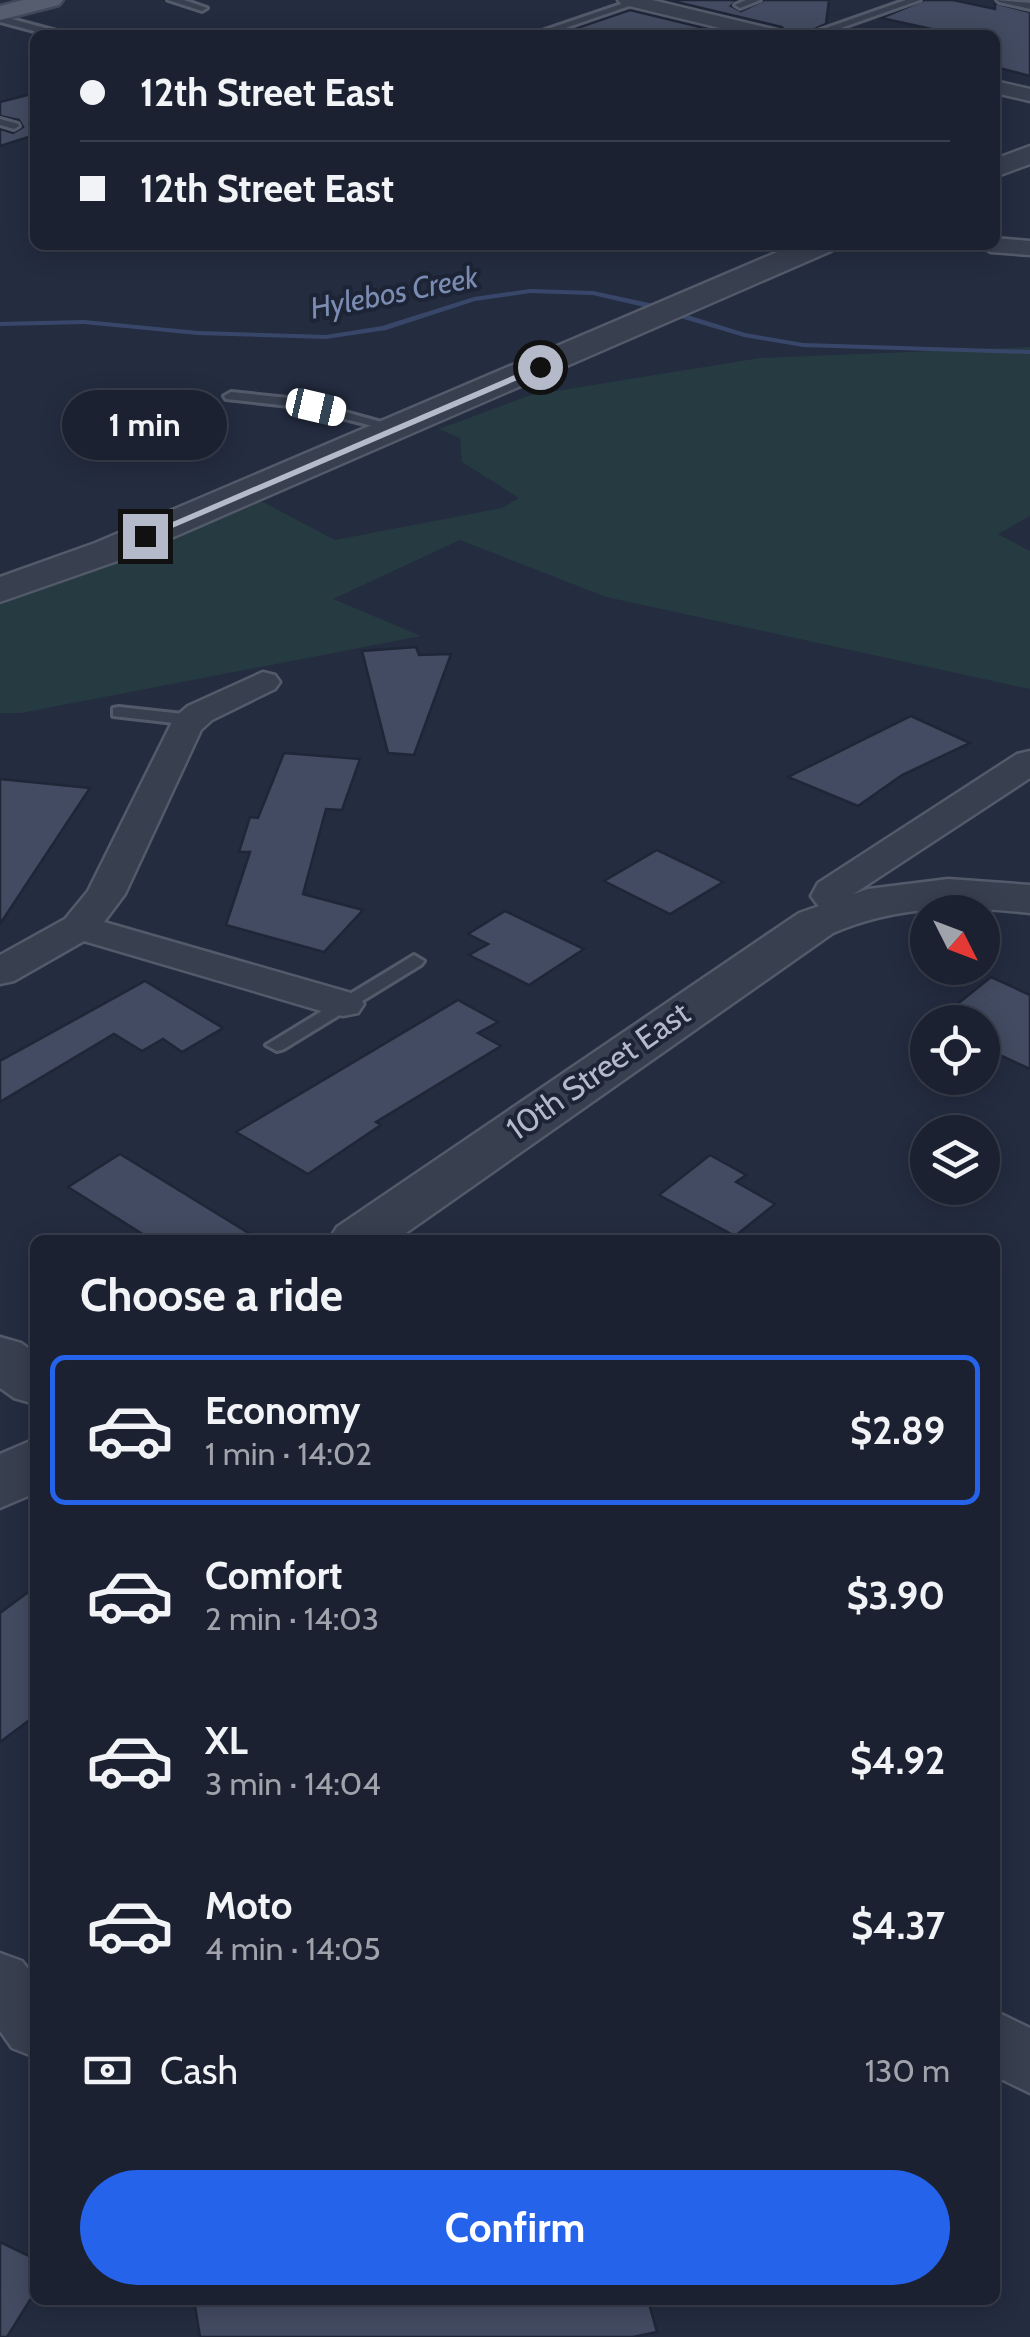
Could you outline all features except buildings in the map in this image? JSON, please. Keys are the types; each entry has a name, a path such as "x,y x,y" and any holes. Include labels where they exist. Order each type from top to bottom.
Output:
{"main road":[{"path":"0,16 50,0"}],"street":[{"path":"632,1 753,30"},
{"path":"1000,88 1030,95"},
{"path":"1000,167 1030,154"},
{"path":"1000,246 1030,248"},
{"path":"0,590 110,552 809,250"},
{"path":"0,972 79,927 106,894 161,772 192,720 264,682"},
{"path":"844,909 830,896 832,891 1030,762"},
{"name":"10th Street East","path":"363,1235 792,937 844,909 925,893 976,892 1030,899"},
{"path":"79,927 343,1004"},
{"path":"0,1358 30,1379"},
{"path":"0,1486 30,1465"},
{"path":"0,1981 30,2021"},
{"path":"1000,2043 1030,2064"}],"lane":[{"path":"174,0 202,8"},
{"path":"740,5 755,0"},
{"path":"780,0 796,4"},
{"path":"827,30 915,0"},
{"path":"1002,0 1030,6"},
{"path":"550,30 632,1"},
{"path":"0,16 44,30"},
{"path":"0,122 14,126"},
{"path":"230,396 298,403 396,428"},
{"path":"119,712 192,720"},
{"path":"277,1045 414,961"}],"shaded area":[{"path":"1030,347 1030,516 998,534 1030,551 1030,689 606,597 460,540 333,599 421,636 21,713 0,713 0,605 92,571 259,500 335,540 502,508 519,498 462,462 460,438 439,429 531,395 760,358"}],"waterway":[{"name":"Hylebos Creek","path":"0,324 84,322 198,333 326,337 383,328 474,299 530,291 593,293 744,335 803,345 1030,352"}],"route":[{"path":"145,536 540,367"}]}
